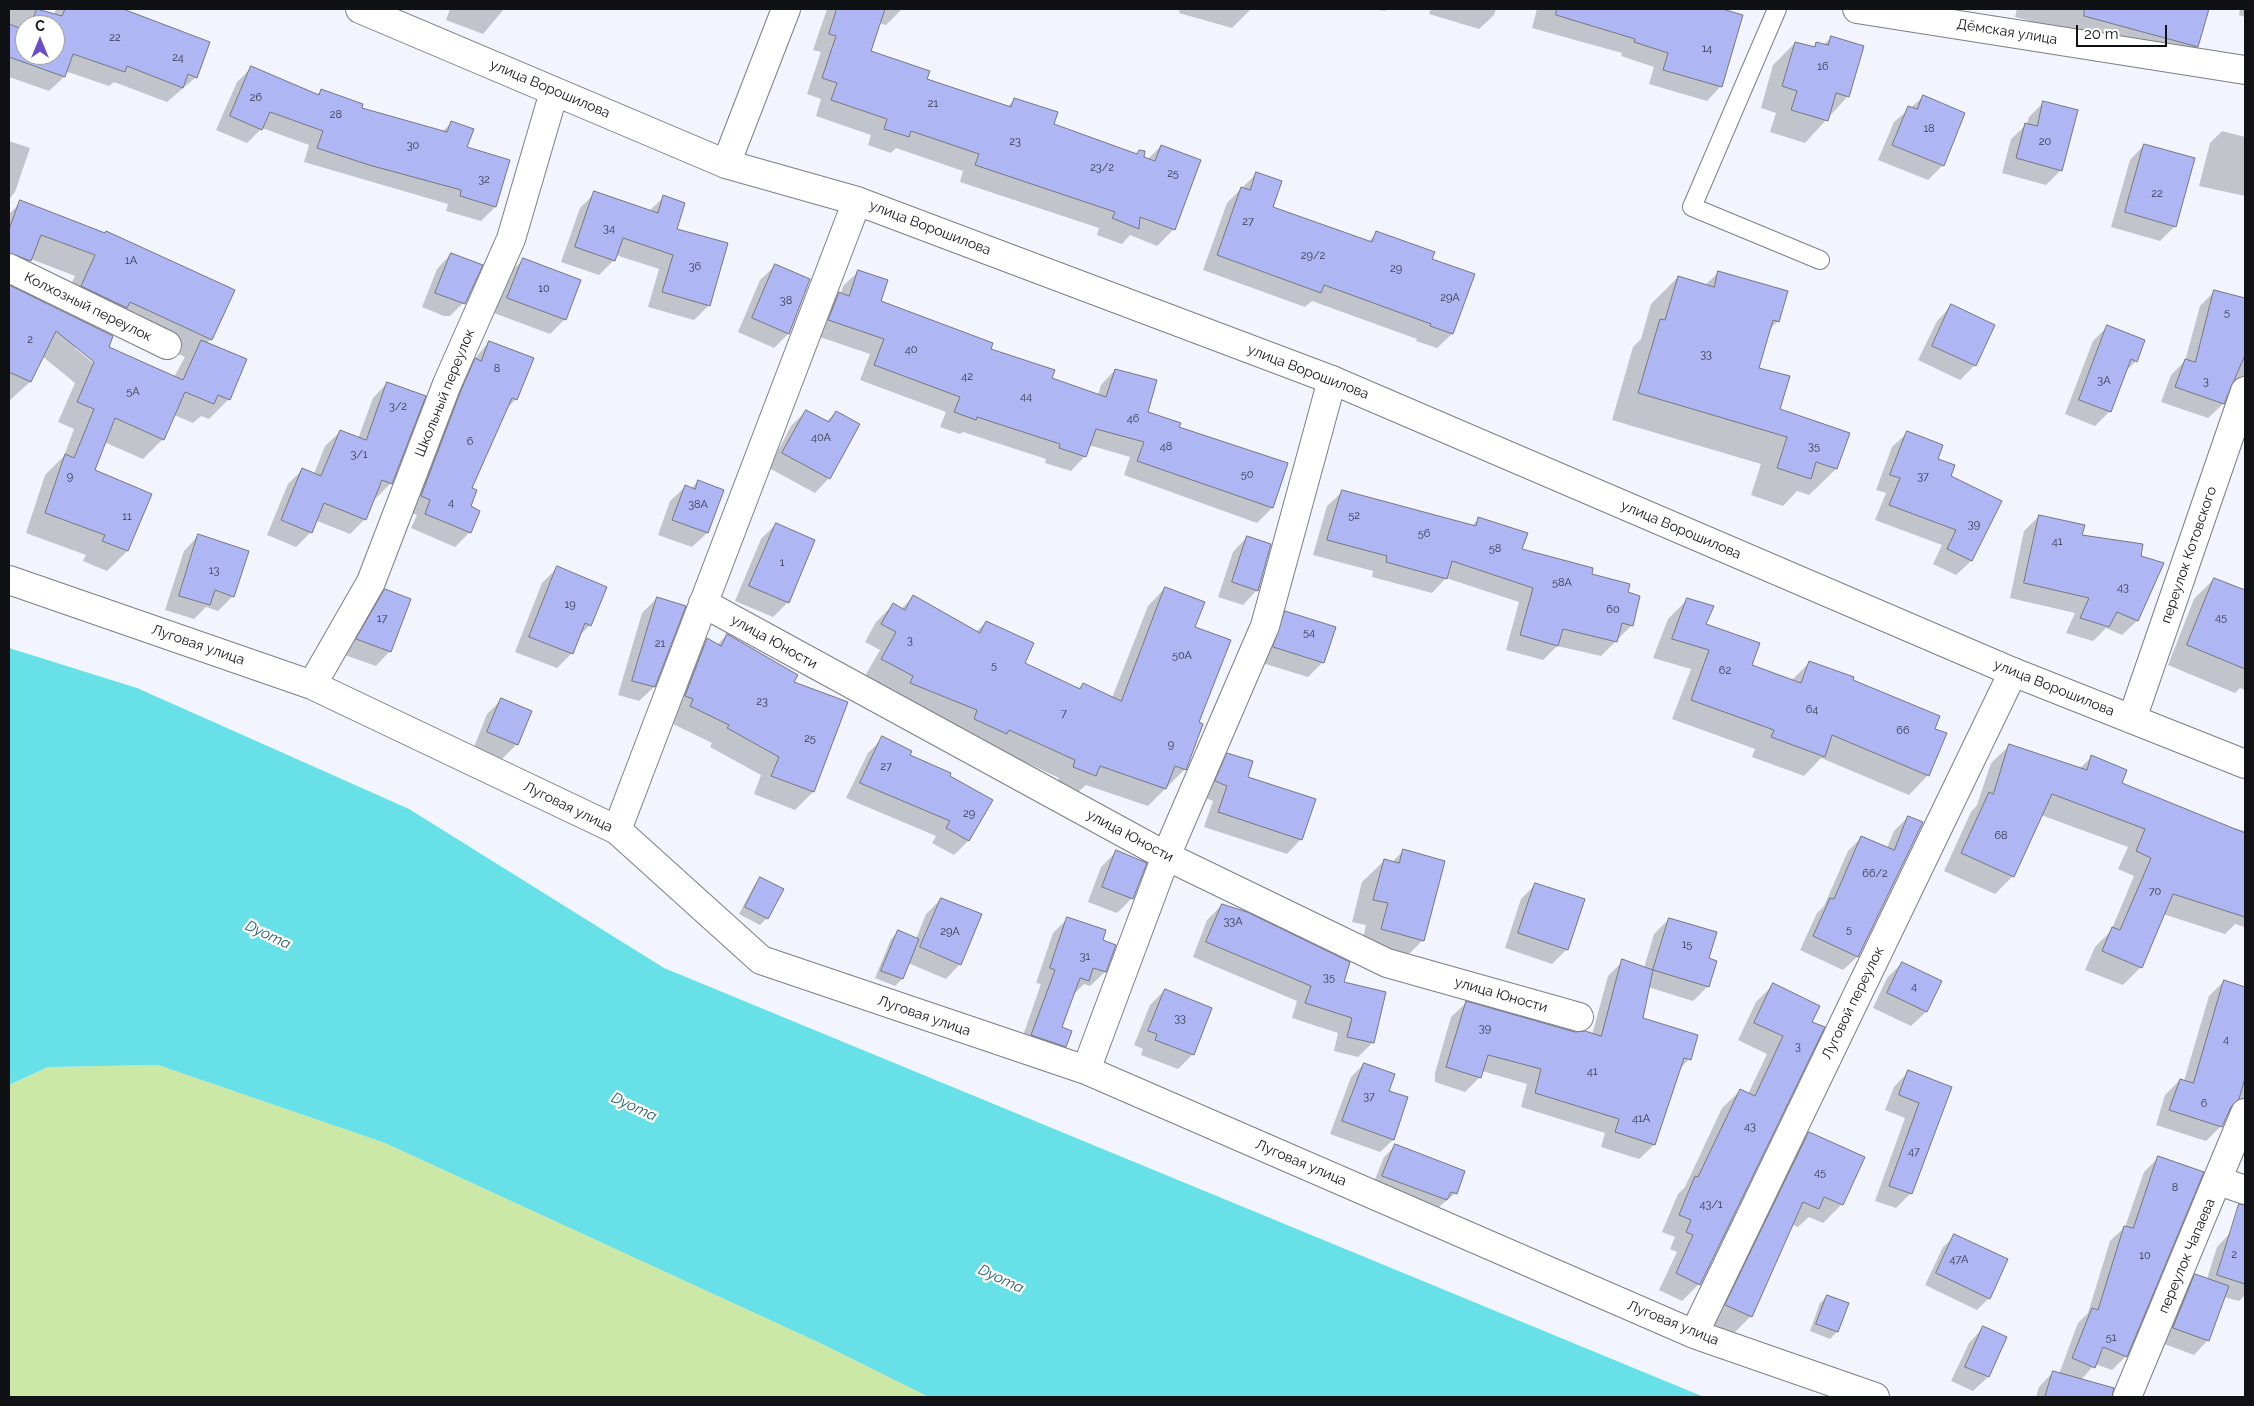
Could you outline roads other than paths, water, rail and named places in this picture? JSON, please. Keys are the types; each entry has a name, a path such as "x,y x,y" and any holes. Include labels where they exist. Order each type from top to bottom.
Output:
{"street":[{"name":"улица Ворошилова","path":"360,9 726,164 857,201 1332,380 2013,672 2245,764"},
{"path":"726,164 786,9"},
{"name":"Дёмская улица","path":"1857,9 2245,70"},
{"name":"Школьный переулок","path":"312,685 371,582 447,384 511,239 554,92"},
{"path":"617,830 857,201"},
{"name":"Колхозный переулок","path":"9,268 167,345"},
{"path":"1086,1070 1166,856 1265,626 1332,380"},
{"name":"переулок Котовского","path":"2132,719 2245,392"},
{"name":"Луговая улица","path":"9,580 312,685 617,830 761,960 1086,1070 1694,1334 1875,1397"},
{"name":"улица Юности","path":"703,603 1166,856 1387,964 1579,1017"},
{"name":"Луговой переулок","path":"1694,1334 2013,672"},
{"name":"переулок Чапаева","path":"2127,1397 2219,1181 2245,1113"},
{"path":"2219,1181 2245,1190"}],"lane":[{"path":"1777,9 1692,207 1820,260"}],"water":[{"name":"Dyoma","path":"9,648 137,688 409,809 664,968 1704,1397 929,1397 820,1343 385,1143 158,1065 48,1067 9,1085"}]}
